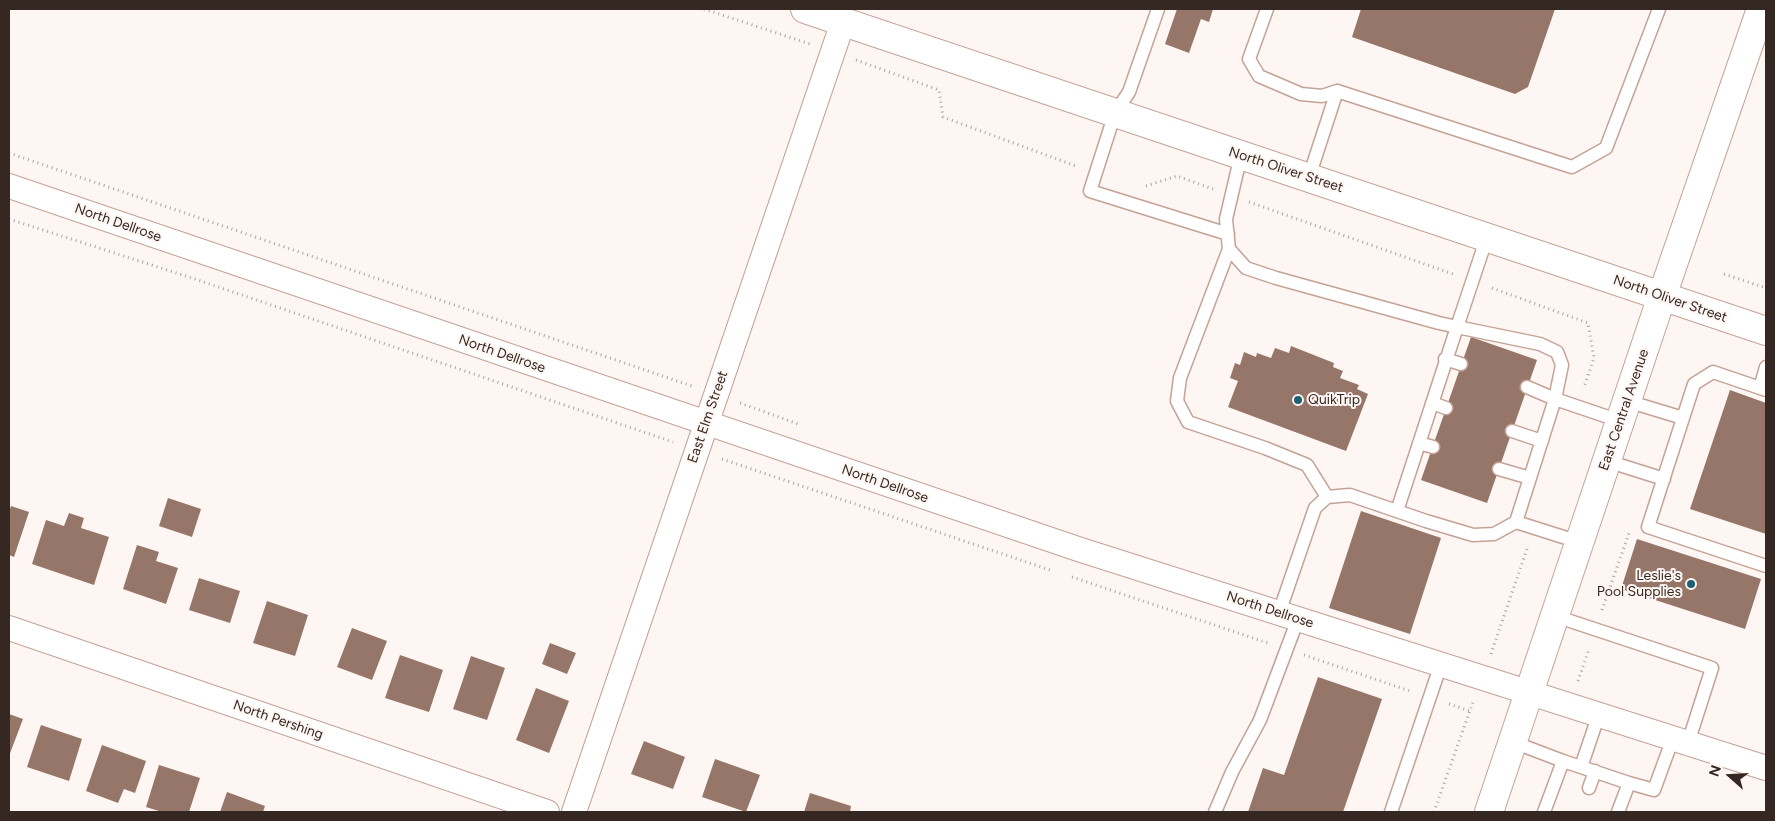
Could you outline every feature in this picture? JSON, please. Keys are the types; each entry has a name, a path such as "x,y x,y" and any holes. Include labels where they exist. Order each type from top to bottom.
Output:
{"main road":[{"name":"North Oliver Street","path":"805,9 1766,331"},
{"name":"East Central Avenue","path":"1489,812 1662,296 1761,9"}],"street":[{"name":"East Elm Street","path":"574,812 843,22"},
{"name":"North Dellrose","path":"9,186 1081,550 1766,768"},
{"name":"North Pershing","path":"9,628 547,812"}],"lane":[{"path":"1158,9 1129,92 1115,113 1090,191 1228,234"},
{"path":"1267,9 1249,59 1259,76 1300,94 1322,96 1336,91 1572,167 1606,148 1659,9"},
{"path":"1309,178 1336,91"},
{"path":"1241,155 1226,219 1229,249 1180,378 1177,401 1188,422 1265,448 1307,465 1327,497"},
{"path":"1397,511 1445,359 1487,238"},
{"path":"1215,812 1232,772 1260,720 1286,650 1289,616 1315,508 1327,497 1350,495 1473,535 1494,534 1516,522 1555,399 1562,365 1557,352 1540,344 1439,324 1276,278 1246,268 1229,249"},
{"path":"1445,359 1462,364"},
{"path":"1766,367 1763,389 1713,372 1694,384 1648,527 1766,566"},
{"path":"1527,387 1577,407 1684,418"},
{"path":"1432,403 1446,408"},
{"path":"1512,431 1542,441"},
{"path":"1419,443 1433,447"},
{"path":"1607,461 1664,479"},
{"path":"1499,469 1530,478"},
{"path":"1516,522 1579,542"},
{"path":"1513,742 1563,761 1654,790 1680,740 1712,668 1555,616"},
{"path":"1391,812 1441,664"},
{"path":"1582,767 1599,714"},
{"path":"1544,812 1563,761"},
{"path":"1589,788 1595,771"},
{"path":"1618,812 1629,782"}],"path":[{"path":"704,9 940,90 943,118 1096,173"},
{"path":"1138,189 1177,176 1588,322 1594,358 1577,407"},
{"path":"9,219 204,283 1054,571"},
{"path":"1724,274 1766,288"},
{"path":"1434,812 1535,528"},
{"path":"1570,705 1630,529"},
{"path":"1064,574 1470,711"}],"building":[{"path":"1177,9 1213,9 1209,22 1201,19 1189,53 1165,44"},
{"path":"1361,9 1555,9 1528,87 1515,94 1352,37"},
{"path":"1471,337 1537,360 1487,503 1421,480"},
{"name":"QuikTrip","path":"1291,346 1334,363 1333,367 1343,371 1340,378 1359,385 1357,389 1368,394 1346,451 1228,407 1238,381 1230,378 1235,363 1240,365 1244,352 1256,357 1257,353 1271,358 1275,348 1289,353"},
{"path":"1730,390 1766,403 1766,534 1690,509"},
{"path":"168,498 201,509 192,537 159,526"},
{"path":"11,506 29,512 14,557 9,555 9,512"},
{"path":"1361,511 1441,538 1410,634 1329,608"},
{"path":"69,513 84,518 81,528 109,537 94,585 32,564 46,520 64,526"},
{"name":"Leslie's Pool Supplies","path":"1637,539 1761,579 1745,629 1621,589"},
{"path":"137,545 159,552 156,561 178,568 166,604 123,589"},
{"path":"199,578 240,591 230,623 189,610"},
{"path":"267,601 308,615 295,656 253,643"},
{"path":"352,628 387,641 372,680 337,667"},
{"path":"550,643 576,653 567,674 542,664"},
{"path":"400,655 443,670 429,712 385,698"},
{"path":"471,656 505,668 487,720 453,709"},
{"path":"1318,677 1382,699 1343,812 1248,812 1263,768 1284,775"},
{"path":"536,688 569,701 549,753 516,740"},
{"path":"9,714 23,719 9,756"},
{"path":"41,725 82,739 69,781 27,767"},
{"path":"644,741 685,757 673,789 631,774"},
{"path":"102,745 146,761 135,793 124,789 118,803 86,791"},
{"path":"715,759 760,775 746,812 702,797"},
{"path":"159,765 200,778 189,812 162,812 146,807"},
{"path":"227,792 265,806 263,812 220,812"},
{"path":"810,793 851,806 850,812 804,812"}],"place":[{"name":"QuikTrip","path":"1298,400"},
{"name":"Leslie's Pool Supplies","path":"1691,584"}]}
